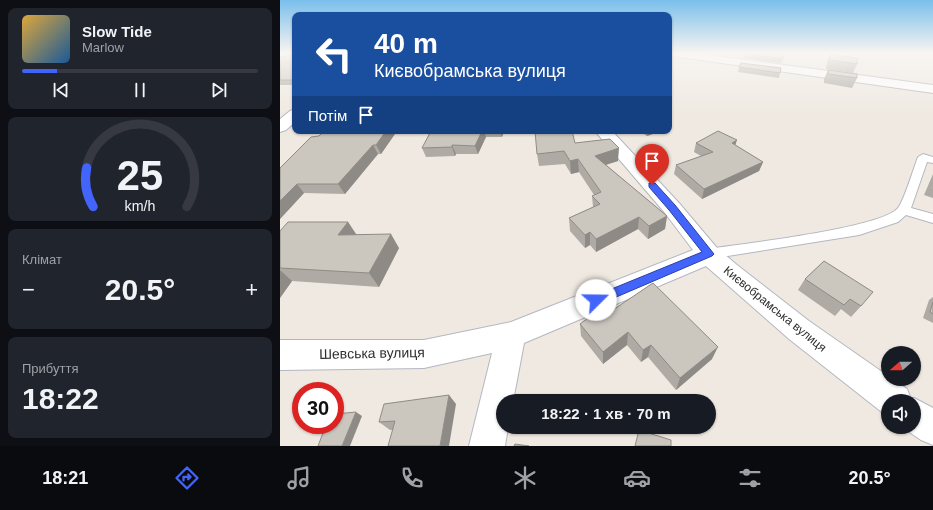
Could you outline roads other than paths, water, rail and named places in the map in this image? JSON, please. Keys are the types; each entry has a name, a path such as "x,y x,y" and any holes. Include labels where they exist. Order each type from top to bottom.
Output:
{"street":[{"path":"823,74 933,89"},
{"path":"280,127 292,117"},
{"name":"Києвобрамська вулиця","path":"606,134 672,208 709,254 734,277 799,330 886,394"},
{"name":"Шевська вулиця","path":"280,355 424,354 511,335 709,254"},
{"path":"487,446 511,335"},
{"path":"921,419 933,428"}],"lane":[{"path":"709,254 859,230 893,219 904,210 923,157 933,160"},
{"path":"904,210 933,219"}]}
